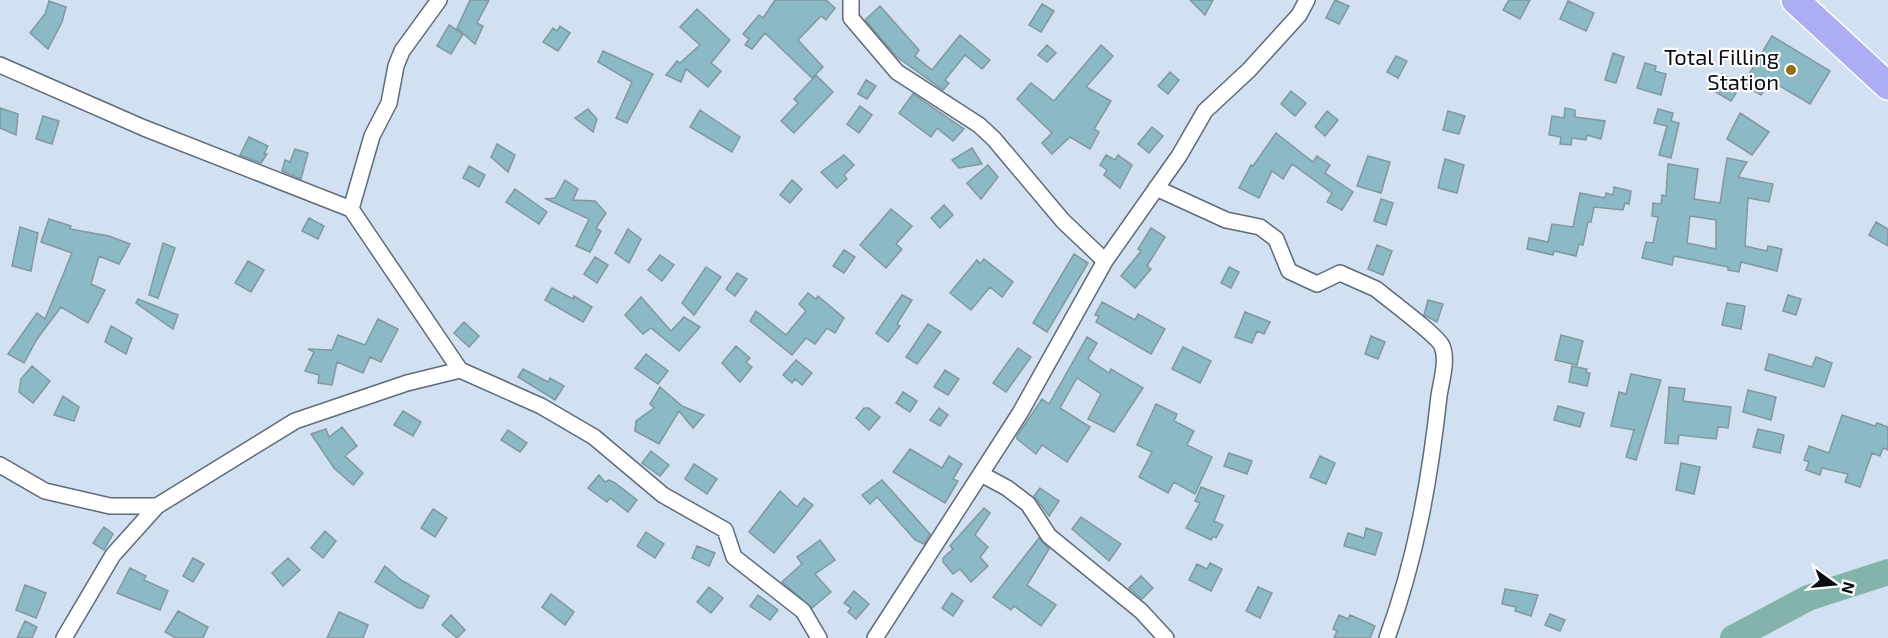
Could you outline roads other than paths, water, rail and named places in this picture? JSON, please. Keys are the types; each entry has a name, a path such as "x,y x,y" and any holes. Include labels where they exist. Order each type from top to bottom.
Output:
{"highway":[{"path":"1795,0 1888,86"}],"street":[{"path":"351,209 372,136 389,103 396,66 402,51 439,0"},
{"path":"851,0 851,18 897,72 979,124 1063,221 1105,261"},
{"path":"875,638 1020,413 1105,261 1179,156 1205,111 1249,70 1299,15 1307,0"},
{"path":"0,65 134,124 351,209 460,370 541,406 594,437 663,495 725,530 734,557 802,611 819,638"},
{"path":"1156,188 1226,220 1260,227 1276,239 1289,271 1317,284 1341,273 1376,289 1440,342 1443,360 1432,465 1402,597 1387,638"},
{"path":"64,638 112,555 157,506 295,421 407,383 460,370"},
{"path":"0,465 45,491 110,506 157,506"},
{"path":"981,474 1007,488 1028,504 1049,536 1134,604 1166,638"}],"waterway":[{"path":"1733,638 1808,598 1888,572"}],"place":[{"name":"Total Filling Station","path":"1791,70"}]}
